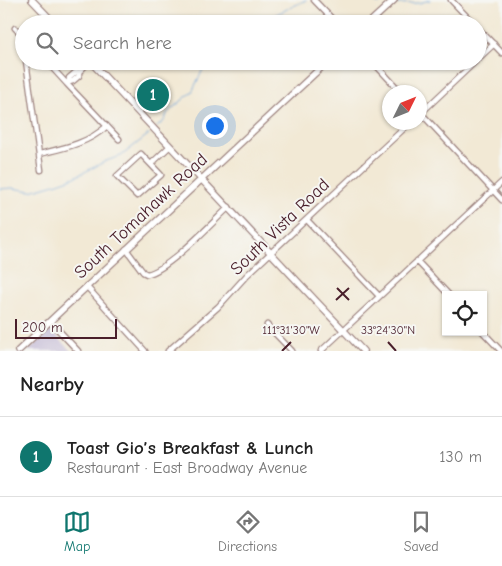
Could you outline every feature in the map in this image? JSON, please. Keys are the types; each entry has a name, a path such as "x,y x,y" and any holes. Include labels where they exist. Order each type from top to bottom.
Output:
{"main road":[{"path":"32,0 46,15"},
{"path":"378,15 394,0"},
{"path":"98,70 363,351"},
{"name":"South Tomahawk Road","path":"18,351 318,70"}],"street":[{"path":"314,0 328,15"},
{"path":"452,0 466,15"},
{"path":"487,37 502,53"},
{"path":"487,51 494,44"},
{"path":"27,70 41,170"},
{"path":"55,70 118,138"},
{"path":"68,83 69,78 81,70"},
{"path":"380,70 394,85"},
{"path":"427,106 466,70"},
{"path":"427,120 502,200"},
{"path":"39,154 76,145 98,134 107,126"},
{"name":"South Vista Road","path":"168,351 218,307 248,275 403,130"},
{"path":"152,164 170,146"},
{"path":"141,154 152,164 161,175 137,196 117,176 141,154"},
{"path":"321,351 502,182"},
{"path":"126,249 143,272 147,274 161,269 229,207"},
{"path":"307,220 380,296"},
{"path":"417,261 444,291"},
{"path":"86,286 145,351"},
{"path":"50,321 78,351"},
{"path":"267,325 292,351"},
{"path":"487,336 501,351"}],"shaded area":[{"path":"51,330 71,351 28,351"}],"waterway":[{"path":"275,15 306,0"},
{"path":"365,0 379,4"},
{"path":"397,4 419,3 430,0"},
{"path":"157,127 165,120 167,113 192,92 203,70"},
{"path":"0,189 12,188 31,191 75,177 106,161 121,156 149,134"}],"place":[{"name":"Toast Gio’s Breakfast & Lunch","path":"153,95"}]}
